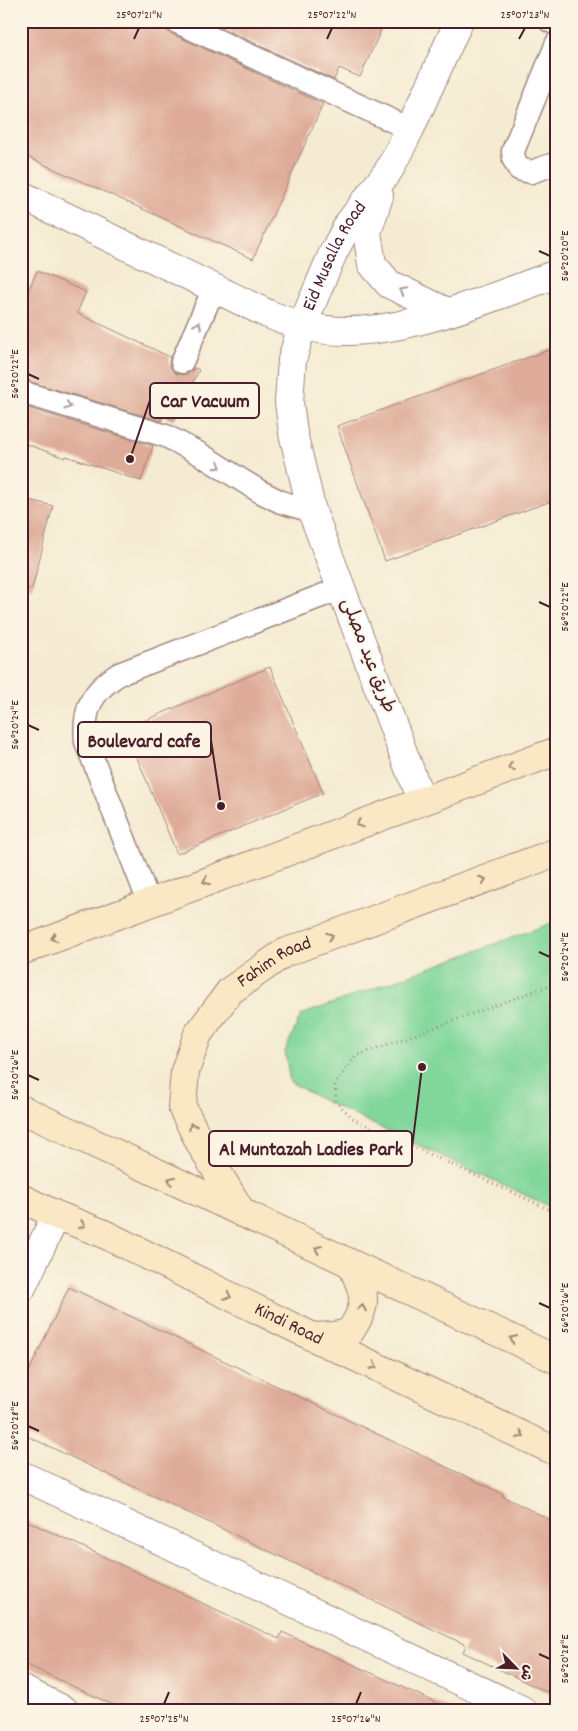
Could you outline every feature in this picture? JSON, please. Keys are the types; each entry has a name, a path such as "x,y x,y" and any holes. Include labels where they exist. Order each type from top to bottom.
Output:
{"street":[{"name":"Eid Musalla Road","path":"312,511 293,433 289,402 292,360 302,326 333,253 349,223 388,170 410,129 459,21"},
{"path":"388,170 367,232 372,264 389,284 447,312"},
{"path":"21,195 268,314 302,326 324,330 374,329 407,324 557,274"},
{"name":"طريق عيد مصلى","path":"312,511 421,800"},
{"path":"21,951 421,800 557,751"},
{"name":"Fahim Road","path":"242,1213 201,1145 182,1107 185,1071 198,1034 230,991 284,952 557,852"},
{"path":"21,1109 557,1360"},
{"name":"Kindi Road","path":"21,1198 56,1215 102,1233 312,1338 557,1452"},
{"path":"21,1289 56,1215"},
{"path":"312,1338 349,1333 360,1318 364,1302 361,1283 351,1264"},
{"path":"21,1476 522,1710"},
{"path":"21,1689 64,1710"}],"lane":[{"path":"175,21 410,129"},
{"path":"550,21 557,24"},
{"path":"557,43 513,151 514,160 519,169 531,172 557,163"},
{"path":"182,362 214,288"},
{"path":"21,392 156,422 166,436 200,454 259,491 281,502 312,511"},
{"path":"149,902 86,742 84,725 88,707 95,694 106,682 119,674 342,588"}],"path":[{"path":"557,983 356,1056 335,1084 336,1102 355,1120 557,1213"}],"green space":[{"path":"557,921 557,1210 326,1102 290,1082 285,1051 301,1015"}],"building":[{"path":"21,21 162,21 164,28 170,33 323,104 253,259 21,154"},
{"path":"207,21 385,21 360,77 339,68 334,80"},
{"path":"37,271 86,292 77,313 170,357 169,364 176,374 184,375 194,368 199,370 174,421 163,415 161,421 21,379 21,307"},
{"path":"557,347 557,499 385,561 337,426"},
{"path":"21,406 153,446 141,481 66,456 65,458 21,442"},
{"path":"21,498 53,506 32,589 21,588"},
{"path":"270,667 323,793 177,854 125,729"},
{"path":"69,1287 503,1494 502,1496 557,1523 557,1697 463,1652 466,1645 21,1433 21,1388"},
{"path":"21,1518 279,1639 282,1632 452,1710 124,1710 21,1662"}],"place":[{"name":"Car Vacuum","path":"130,459"},
{"name":"Boulevard cafe","path":"221,806"},
{"name":"Al Muntazah Ladies Park","path":"422,1067"}]}
